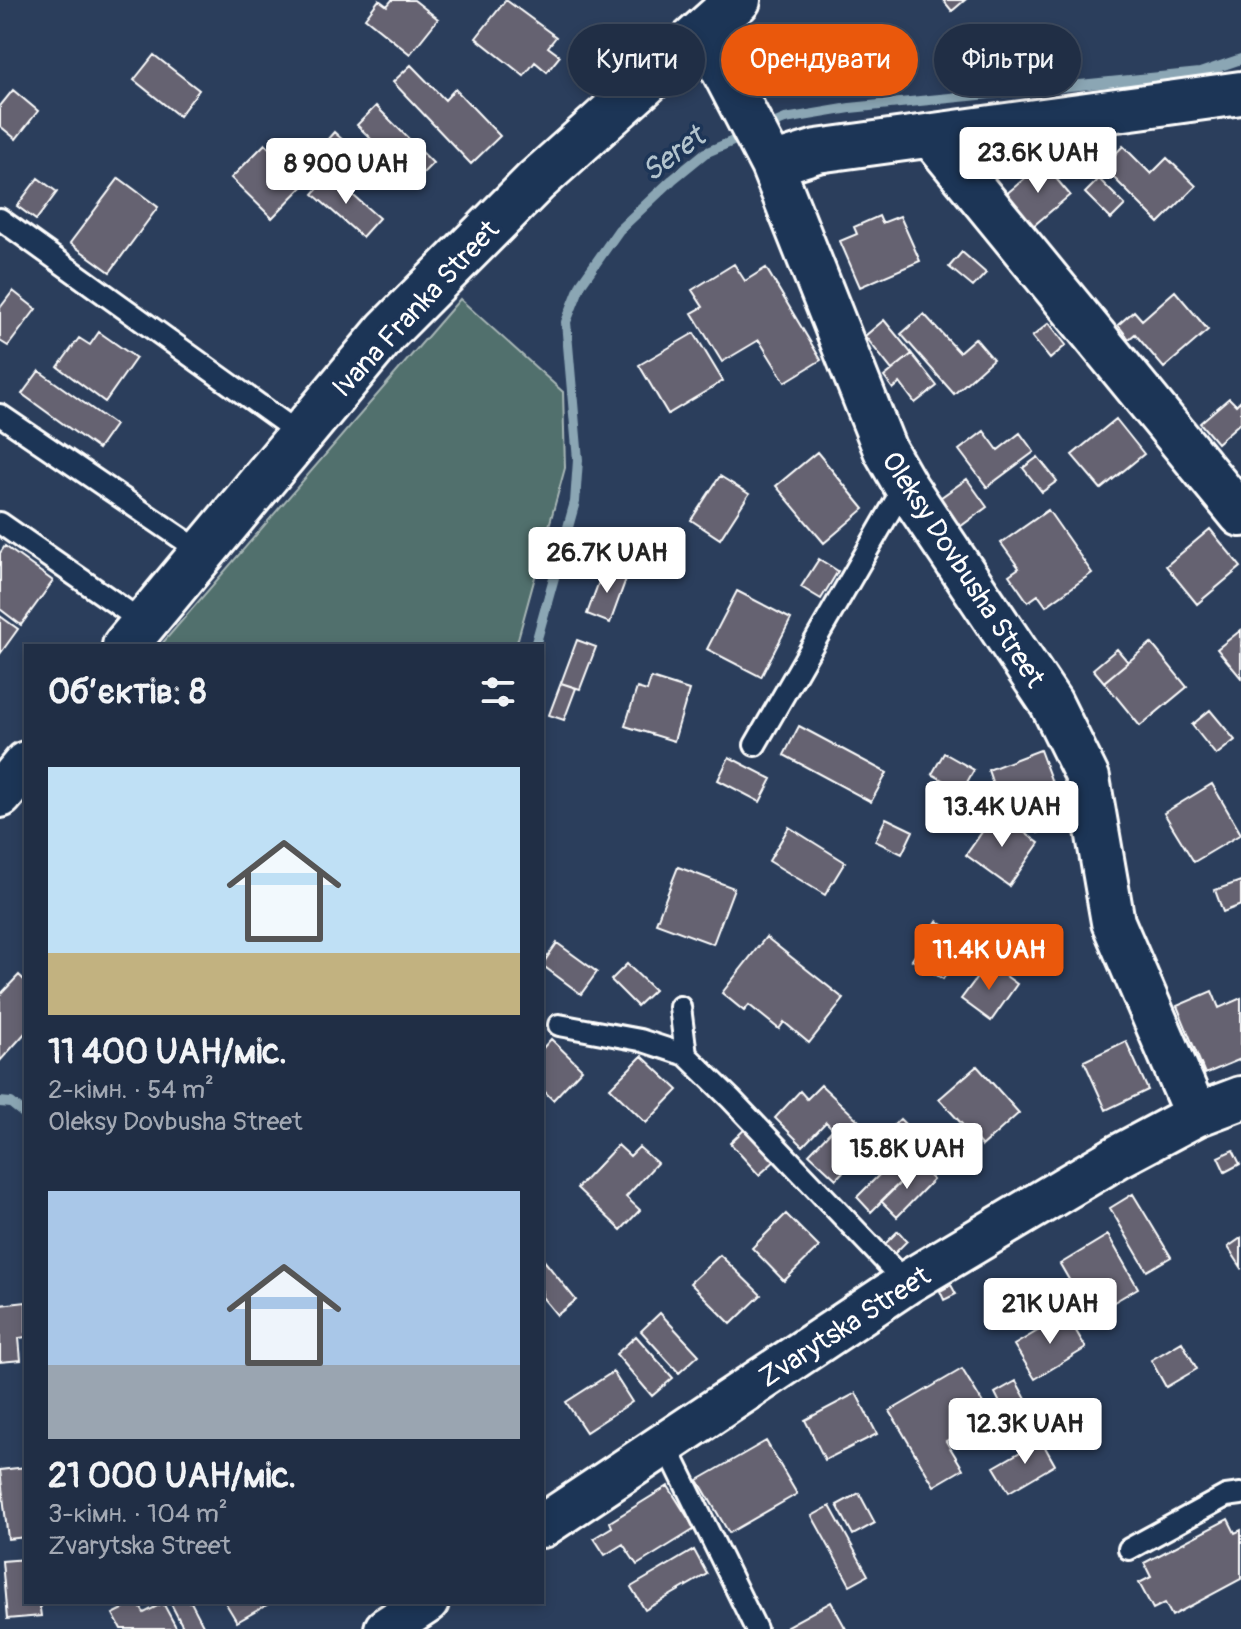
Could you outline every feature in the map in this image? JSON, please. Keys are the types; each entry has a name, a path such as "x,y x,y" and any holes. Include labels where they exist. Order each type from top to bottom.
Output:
{"main road":[{"name":"Ivana Franka Street","path":"705,30 738,0"},
{"name":"Ivana Franka Street","path":"134,634 387,331 536,181 631,96"}],"street":[{"name":"Oleksy Dovbusha Street","path":"705,36 762,147 885,450 905,485 1051,703 1088,778 1113,922 1196,1115"},
{"path":"762,147 817,151 1241,93"},
{"path":"931,136 1241,515"},
{"name":"Zvarytska Street","path":"544,1525 906,1283 1119,1156 1196,1115 1241,1098"},
{"path":"386,1629 424,1604"}],"lane":[{"path":"0,219 301,435"},
{"path":"0,415 203,553"},
{"path":"755,745 905,485"},
{"path":"0,523 134,634"},
{"path":"680,1007 686,1055"},
{"path":"559,1025 640,1040 686,1055 906,1283"},
{"path":"666,1445 756,1629"},
{"path":"1129,1549 1226,1496 1241,1494"}],"green space":[{"path":"460,299 563,392 565,468 517,644 162,644"}],"building":[{"path":"379,0 387,6 392,0 414,0 438,19 410,54 365,18"},
{"path":"506,0 556,37 548,47 560,56 547,72 535,62 524,76 476,38"},
{"path":"943,0 965,0 952,11"},
{"path":"154,55 199,90 179,116 134,80"},
{"path":"411,65 445,100 455,89 500,136 471,164 393,82"},
{"path":"13,90 38,111 16,139 0,126 0,106"},
{"path":"376,106 433,163 414,182 357,125"},
{"path":"334,132 377,171 362,187 320,148"},
{"path":"265,144 306,183 272,218 231,178"},
{"path":"1123,146 1151,174 1167,158 1196,186 1159,223 1103,167"},
{"path":"1043,163 1070,195 1032,227 1005,195"},
{"path":"330,175 379,218 362,237 313,194"},
{"path":"38,178 57,192 36,220 17,206"},
{"path":"119,178 158,207 110,272 70,243"},
{"path":"1099,179 1125,205 1111,219 1085,193"},
{"path":"879,216 882,223 900,216 920,261 860,287 840,241 857,234 854,227"},
{"path":"962,252 986,273 973,287 949,267"},
{"path":"734,264 745,281 766,268 821,360 785,382 759,340 722,362 692,313 703,307 692,290"},
{"path":"13,291 36,309 8,346 0,341 0,308"},
{"path":"1175,291 1208,330 1164,368 1135,334 1129,339 1118,325 1134,311 1142,320"},
{"path":"924,314 959,352 975,338 993,359 954,394 901,334"},
{"path":"884,320 912,354 892,370 865,336"},
{"path":"1049,323 1066,345 1050,359 1032,337"},
{"path":"99,332 136,358 105,402 58,367 79,338 90,345"},
{"path":"694,333 723,381 668,414 639,365"},
{"path":"912,354 937,386 915,403 900,383 893,389 884,377"},
{"path":"39,371 115,425 98,449 22,394"},
{"path":"1229,398 1236,405 1241,400 1241,422 1217,443 1200,423"},
{"path":"1116,419 1144,454 1101,489 1072,455"},
{"path":"984,431 998,450 1020,433 1034,452 987,487 959,450"},
{"path":"817,452 864,509 824,543 776,486"},
{"path":"1038,457 1057,481 1042,492 1023,468"},
{"path":"720,476 749,494 720,539 691,520"},
{"path":"967,479 987,507 957,529 937,500"},
{"path":"1048,510 1092,573 1046,606 1038,595 1028,602 1009,575 1019,568 1001,543"},
{"path":"1210,529 1241,567 1197,604 1166,566"},
{"path":"5,546 53,581 21,625 0,609 0,553"},
{"path":"819,559 838,571 821,599 801,587"},
{"path":"604,568 627,576 610,623 587,614"},
{"path":"737,591 791,619 761,677 707,649"},
{"path":"0,616 18,629 0,654"},
{"path":"1241,630 1241,678 1217,649"},
{"path":"577,640 596,647 580,689 561,683"},
{"path":"1151,643 1187,687 1140,726 1104,682"},
{"path":"1117,649 1128,662 1104,682 1093,669"},
{"path":"651,678 689,690 674,741 625,726 637,688 647,691"},
{"path":"561,683 576,688 564,720 549,715"},
{"path":"1210,710 1235,740 1216,755 1192,725"},
{"path":"799,726 887,773 871,802 784,755"},
{"path":"1040,750 1067,823 1038,833 1021,787 997,796 988,770"},
{"path":"944,753 974,770 962,791 932,774"},
{"path":"729,757 772,779 760,802 718,780"},
{"path":"1212,784 1241,834 1194,862 1164,813"},
{"path":"996,812 1039,843 1009,886 966,855"},
{"path":"886,818 913,831 902,854 875,841"},
{"path":"789,827 845,862 825,895 769,861"},
{"path":"678,867 734,888 713,944 656,923"},
{"path":"1241,881 1241,905 1223,912 1215,890"},
{"path":"937,921 968,941 943,979 912,960"},
{"path":"766,937 844,999 809,1043 784,1022 779,1029 749,1005 744,1011 722,993"},
{"path":"557,943 597,972 581,994 544,966"},
{"path":"988,963 1017,984 991,1021 961,999"},
{"path":"627,964 654,990 637,1006 611,980"},
{"path":"19,975 24,980 24,1034 0,1061 0,995"},
{"path":"1212,991 1219,1008 1241,998 1241,1059 1205,1074 1177,1006"},
{"path":"551,1039 582,1069 553,1100 544,1091 544,1047"},
{"path":"1126,1041 1148,1090 1106,1110 1084,1061"},
{"path":"642,1056 678,1090 646,1123 610,1088"},
{"path":"977,1066 1019,1113 982,1146 939,1099"},
{"path":"821,1085 876,1137 836,1179 809,1154 833,1129 826,1122 803,1146 775,1118 800,1091 807,1099"},
{"path":"900,1119 932,1151 918,1165 886,1133"},
{"path":"747,1127 776,1160 759,1175 730,1143"},
{"path":"618,1145 630,1156 639,1147 657,1163 626,1197 640,1210 621,1230 577,1188"},
{"path":"1233,1150 1240,1164 1225,1172 1218,1157"},
{"path":"903,1151 918,1165 871,1212 857,1197"},
{"path":"918,1165 933,1180 897,1217 881,1201"},
{"path":"1133,1194 1171,1257 1147,1271 1110,1208"},
{"path":"786,1214 819,1247 784,1281 752,1248"},
{"path":"898,1231 907,1241 894,1254 885,1244"},
{"path":"1108,1235 1138,1288 1090,1316 1060,1264"},
{"path":"1241,1238 1241,1267 1228,1247"},
{"path":"720,1255 761,1295 731,1324 690,1283"},
{"path":"544,1260 576,1300 557,1315 544,1299"},
{"path":"951,1285 956,1294 944,1300 940,1291"},
{"path":"24,1302 24,1337 19,1338 21,1360 0,1362 0,1305"},
{"path":"660,1313 699,1355 679,1373 641,1331"},
{"path":"1066,1314 1086,1348 1035,1379 1014,1345"},
{"path":"636,1336 673,1378 652,1396 616,1354"},
{"path":"1182,1342 1197,1369 1166,1387 1151,1360"},
{"path":"962,1369 984,1405 959,1420 965,1430 946,1441 963,1469 934,1486 890,1411"},
{"path":"613,1372 632,1402 586,1432 566,1402"},
{"path":"1016,1381 1027,1401 1005,1413 995,1393"},
{"path":"856,1393 877,1434 825,1460 805,1420"},
{"path":"1041,1440 1055,1465 1009,1492 994,1467"},
{"path":"766,1441 797,1494 729,1533 698,1480"},
{"path":"24,1467 24,1537 8,1539 0,1470"},
{"path":"668,1486 695,1529 637,1565 623,1544 605,1555 594,1538 612,1527 610,1522"},
{"path":"859,1493 875,1523 853,1535 837,1505"},
{"path":"830,1506 868,1575 850,1585 812,1516"},
{"path":"1228,1519 1235,1533 1241,1530 1241,1579 1172,1616 1165,1603 1153,1609 1139,1583 1151,1577 1144,1563"},
{"path":"694,1550 707,1574 645,1610 631,1587"},
{"path":"24,1559 24,1604 39,1604 41,1616 7,1619 2,1561"},
{"path":"831,1602 846,1629 789,1629 787,1626"},
{"path":"133,1604 138,1604 144,1613 164,1604 177,1629 121,1629 113,1614"},
{"path":"171,1604 192,1604 203,1625 196,1629 184,1629"},
{"path":"226,1604 268,1604 237,1622"}],"waterway":[{"name":"Seret","path":"761,129 785,119 850,108 1200,73 1241,59"},
{"name":"Seret","path":"536,644 575,502 578,460 566,322 581,284 619,230 672,180 705,153 747,135"},
{"name":"Seret","path":"0,1102 11,1103 24,1113"}]}
